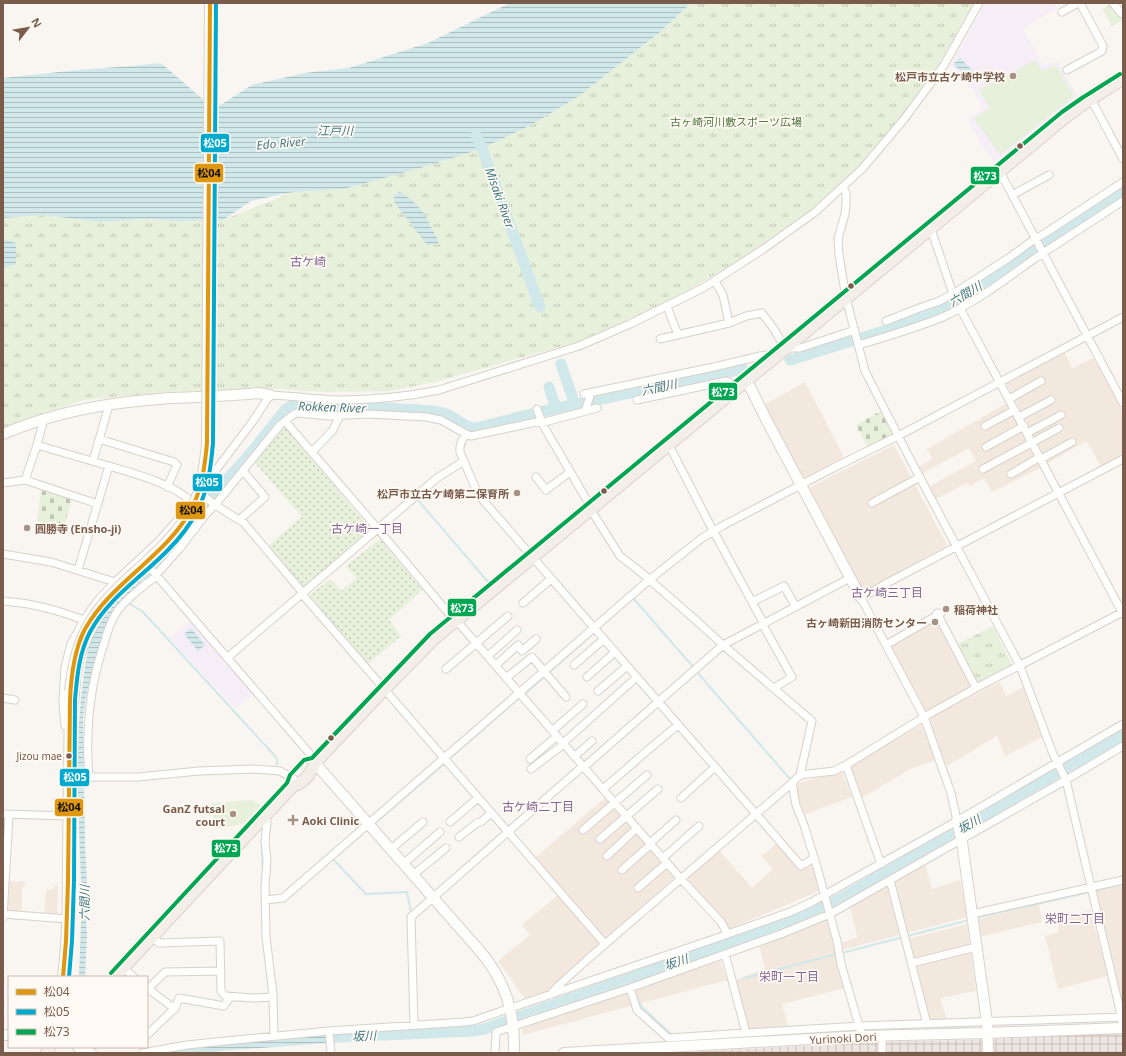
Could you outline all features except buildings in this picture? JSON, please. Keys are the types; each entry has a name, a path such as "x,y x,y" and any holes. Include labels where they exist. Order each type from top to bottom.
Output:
{"main road":[{"path":"115,976 263,818 308,765 316,762 424,649 456,620 1076,110 1123,79"}],"street":[{"path":"68,754 70,691 77,651 84,634 98,609 116,589 175,533 192,508 200,488 203,473 207,443 210,3"},
{"path":"3,434 44,419 69,412 109,405 170,398 258,393 320,399 368,399 415,394 444,388 579,346 606,335 690,295 714,281 767,247 814,213 862,169 892,135 944,65 979,3"},
{"path":"1062,12 1079,3 1103,46 1102,50 1067,70"},
{"path":"1113,3 1123,14"},
{"path":"1091,99 1123,159"},
{"path":"1000,172 1123,403"},
{"path":"1012,195 1049,175"},
{"path":"886,321 937,302 953,294 1123,182"},
{"path":"843,186 846,193 846,204 845,214 838,239 841,274 861,357 868,377 898,436 1020,666 1057,763 1066,780 1122,1017 1123,1028"},
{"path":"859,345 929,322 960,308 1123,201"},
{"path":"930,229 953,294"},
{"path":"714,281 723,294 730,323"},
{"path":"667,306 678,335"},
{"path":"800,775 834,771 846,765 924,717 976,688 1123,613 960,308"},
{"path":"660,339 730,323 746,316 762,313 774,329 785,350"},
{"path":"265,900 283,898 648,580 697,542 714,531 801,484 898,436 1123,317"},
{"path":"584,411 587,393 800,348 855,330"},
{"path":"637,400 726,381 731,383 737,389"},
{"path":"747,381 924,717 951,793 961,838 987,1022 988,1053"},
{"path":"1009,398 1041,382"},
{"path":"63,976 67,919 68,816 71,777 63,702 65,667 71,644 84,620 98,600 113,584 144,561 192,502 201,494 270,395"},
{"path":"319,415 320,399"},
{"path":"1019,417 1051,400"},
{"path":"93,461 109,405"},
{"path":"88,777 88,726 93,684 100,655 111,623 118,611 157,575 271,436 294,414 367,414 436,419 441,420 471,436 541,422 597,408"},
{"path":"537,409 541,422 620,556 812,720 800,775 605,944 550,995"},
{"path":"985,426 1015,410"},
{"path":"312,452 333,430 340,415"},
{"path":"986,447 1061,415"},
{"path":"25,480 44,419"},
{"path":"285,421 626,816 721,922 728,933"},
{"path":"983,469 1059,428"},
{"path":"466,434 460,448 475,487 482,498 801,866 814,858"},
{"path":"99,439 174,462 177,465 167,487"},
{"path":"1011,474 1072,442"},
{"path":"37,445 143,477 183,495 192,502"},
{"path":"669,445 792,677 774,688"},
{"path":"861,598 1123,459"},
{"path":"227,658 437,478 464,461"},
{"path":"78,570 108,466"},
{"path":"239,520 265,497 243,471"},
{"path":"536,478 546,490 570,472"},
{"path":"872,503 920,477"},
{"path":"3,483 25,480 92,502 97,506"},
{"path":"201,494 244,523 384,690 605,944"},
{"path":"3,554 51,562 78,570 113,584"},
{"path":"144,561 491,965 502,983 511,1009 514,1026 514,1053"},
{"path":"414,1025 411,917 723,645 850,578"},
{"path":"523,603 551,579"},
{"path":"68,754 72,733 79,665 89,636 110,598 113,584"},
{"path":"752,602 784,586 796,607"},
{"path":"3,601 27,604 59,611 84,620"},
{"path":"89,613 111,623"},
{"path":"886,645 939,614 976,688"},
{"path":"446,669 508,616"},
{"path":"488,656 516,630"},
{"path":"496,665 518,645 522,651 536,639"},
{"path":"574,665 604,639"},
{"path":"587,677 616,652"},
{"path":"506,678 532,657 566,697"},
{"path":"598,691 627,666"},
{"path":"531,769 564,743 637,677"},
{"path":"3,698 15,700"},
{"path":"530,759 582,704"},
{"path":"142,1053 187,1045 274,1036 473,1021 511,1009 790,912 825,897 957,822 1123,724"},
{"path":"603,789 678,725"},
{"path":"575,756 592,740"},
{"path":"495,1053 496,1032 630,988 781,934 830,913 1066,780 1123,746"},
{"path":"846,765 881,864"},
{"path":"681,798 715,767"},
{"path":"71,777 138,777 198,771 253,769 280,771 294,783"},
{"path":"583,830 647,775"},
{"path":"792,783 796,805 804,825 830,913 840,953 841,964 861,1029"},
{"path":"600,839 658,788"},
{"path":"450,822 478,798"},
{"path":"459,838 491,813"},
{"path":"3,918 6,814 68,816"},
{"path":"263,818 267,822 265,842 267,861 265,900 266,937 273,997 274,1036"},
{"path":"622,870 676,820"},
{"path":"391,849 423,822"},
{"path":"638,888 698,826"},
{"path":"607,856 637,828"},
{"path":"404,864 440,832"},
{"path":"414,875 446,848"},
{"path":"890,880 927,1024"},
{"path":"973,917 1092,889 1123,880"},
{"path":"3,914 67,919"},
{"path":"152,937 159,943 220,941 222,992 225,996 254,998 273,997"},
{"path":"912,963 976,947"},
{"path":"725,954 746,1033"},
{"path":"123,968 133,976"},
{"path":"148,988 165,972 221,971"},
{"path":"630,988 637,1010 668,1038 673,1046 746,1033 861,1029 927,1024 1122,1017"},
{"path":"148,990 174,1009"},
{"path":"148,1031 175,1009 179,998 224,1006 230,997"},
{"name":"Yurinoki Dori","path":"564,1053 673,1046 861,1029 882,1036 1123,1028"},
{"path":"329,1032 331,1053"},
{"path":"882,1036 882,1053"}],"shaded area":[{"name":"松戸市立古ケ崎中学校","path":"985,3 1054,3 1056,8 1023,29 1043,65 1057,61 1078,96 996,164 985,150 968,120 968,118 983,109 971,86 950,65"},
{"path":"1065,353 1072,368 1094,358 1123,412 1123,454 1101,466 1086,441 1048,463 1006,383"},
{"path":"805,382 844,457 803,478 764,405"},
{"path":"1007,403 1040,468 992,492 984,478 970,486 967,483 936,499 929,487 976,461 969,448 923,473 918,467 933,459 927,449"},
{"path":"894,445 947,545 864,592 808,488"},
{"path":"191,621 253,694 236,709 170,639"},
{"path":"930,623 933,627 940,624 973,686 925,712 890,646"},
{"path":"1000,682 1006,696 1023,687 1042,737 1005,756 997,736 947,766 927,719"},
{"path":"921,725 936,760 910,769 862,798 850,766"},
{"path":"842,772 852,797 805,814 797,793 798,783"},
{"path":"605,798 674,878 606,939 535,858"},
{"path":"777,843 799,871 812,865 819,891 729,929 686,877 719,850 752,888 773,869 762,856"},
{"path":"925,865 932,889 960,880 967,917 907,933 893,881"},
{"path":"9,881 25,882 25,887 22,887 22,915 8,913"},
{"path":"888,884 899,935 842,950 841,943 857,937 850,906"},
{"path":"54,886 58,886 57,917 44,916 46,890 54,888"},
{"path":"1123,886 1123,1004 1095,891"},
{"path":"558,895 600,944 541,996 525,999 498,961 530,935 522,925"},
{"path":"1039,904 1042,922 979,937 975,920"},
{"path":"1090,910 1108,976 1058,989 1045,936 1059,932 1057,919"},
{"path":"827,920 845,988 782,1004 788,1026 749,1029 735,980 765,969 759,945"},
{"path":"967,924 976,991 940,998 947,1020 929,1022 908,939"},
{"path":"720,961 727,980 523,1035 522,1026"},
{"path":"1123,1033 1123,1053 671,1053 875,1042 965,1040"}],"green space":[{"name":"古ヶ崎河川敷スポーツ広場","path":"691,3 974,3 940,62 890,133 855,171 819,204 756,250 682,294 591,338 435,382 389,391 325,392 261,388 167,392 84,400 44,413 3,430 3,218 43,215 101,222 145,219 179,221 223,220 293,192 344,189 424,167 489,145 531,125 579,96 660,32"},
{"path":"1111,4 1123,17 1123,20 1112,26 1103,9"},
{"path":"1036,60 1042,71 1056,65 1074,96 1000,155 974,118 990,108 979,90"},
{"path":"881,411 893,435 868,448 856,425"},
{"path":"284,426 372,531 303,588 268,546 302,517 255,463"},
{"path":"41,489 72,499 62,533 37,525"},
{"path":"380,539 422,590 389,620 401,636 368,664 309,595 331,579 341,591 357,578 346,566"},
{"path":"993,626 1012,665 978,683 958,644"},
{"name":"GanZ futsal court","path":"251,800 261,805 243,824 215,829 212,803"}],"water":[{"path":"510,3 691,3 660,32 579,96 531,125 489,145 424,167 344,189 293,192 251,201 223,220 179,221 145,219 101,222 43,215 3,218 3,78 161,63 214,109 252,85 305,73 349,68 428,43"},
{"path":"960,58 975,73 969,79 953,64"},
{"path":"400,192 412,200 423,212 439,242 434,245 427,245 394,202 394,195"},
{"path":"3,239 16,243 16,264 3,268"},
{"path":"154,562 158,565 118,605 109,618 102,636 86,696 83,718 85,844 88,906 86,923 85,976 79,976 81,895 78,744 81,698 85,665 94,633 106,613 121,595"},
{"path":"191,628 205,645 198,651 184,634"},
{"path":"353,1031 353,1041 209,1053 153,1053 252,1040"}],"waterway":[{"name":"Misaki River","path":"476,135 540,307"},
{"name":"六間川","path":"790,360 900,326 954,302 1123,191"},
{"name":"Misaki River","path":"561,364 575,405"},
{"name":"Rokken River","path":"146,574 250,454 286,409 291,406 369,407 434,411 447,414 468,427 476,428 535,413 743,369"},
{"path":"549,387 556,409"},
{"path":"413,504 417,499 489,583"},
{"path":"526,693 633,598 694,668"},
{"path":"128,603 142,611 275,756 277,759 277,765"},
{"path":"696,671 790,779"},
{"path":"449,759 519,698"},
{"name":"坂川","path":"339,1037 473,1031 484,1029 776,927 838,900 1123,735"},
{"path":"374,824 444,764"},
{"path":"346,848 369,828"},
{"path":"262,850 263,871"},
{"path":"333,859 366,894 407,892 411,912"},
{"path":"1094,891 1123,884"},
{"path":"975,918 1090,892"},
{"path":"842,953 969,920"},
{"path":"744,978 837,954"},
{"name":"坂川","path":"627,979 631,985"},
{"path":"635,995 642,1007 672,1035"},
{"path":"945,1027 974,1026"}],"transit line":[{"name":"松04","path":"63,976 68,881 70,700 72,673 78,646 85,629 96,612 109,597 168,541 181,525 192,508 201,484 204,468 207,443 210,3"},
{"name":"松05","path":"69,976 74,881 75,700 83,648 97,620 106,609 126,588 158,560 188,527 201,503 210,469 213,443 216,3"},
{"name":"松73","path":"111,973 287,783 290,775 304,760 312,758 430,634 1062,112 1120,74"}],"place":[{"name":"松戸市立古ケ崎中学校","path":"1013,76"},
{"name":"松戸市立古ケ崎第二保育所","path":"517,493"},
{"name":"圓勝寺 (Ensho-ji)","path":"27,528"},
{"name":"稲荷神社","path":"946,609"},
{"name":"古ヶ崎新田消防センター","path":"935,622"},
{"name":"Jizou mae","path":"69,756"},
{"name":"GanZ futsal court","path":"233,814"},
{"name":"Aoki Clinic","path":"293,820"}],"district":[{"name":"古ケ崎","path":"308,261"},
{"name":"古ケ崎一丁目","path":"367,528"},
{"name":"古ケ崎三丁目","path":"887,592"},
{"name":"古ケ崎二丁目","path":"538,806"},
{"name":"栄町二丁目","path":"1075,918"},
{"name":"栄町一丁目","path":"789,976"}],"water label":[{"name":"江戸川","path":"335,130"},
{"name":"Edo River","path":"281,143"}]}
